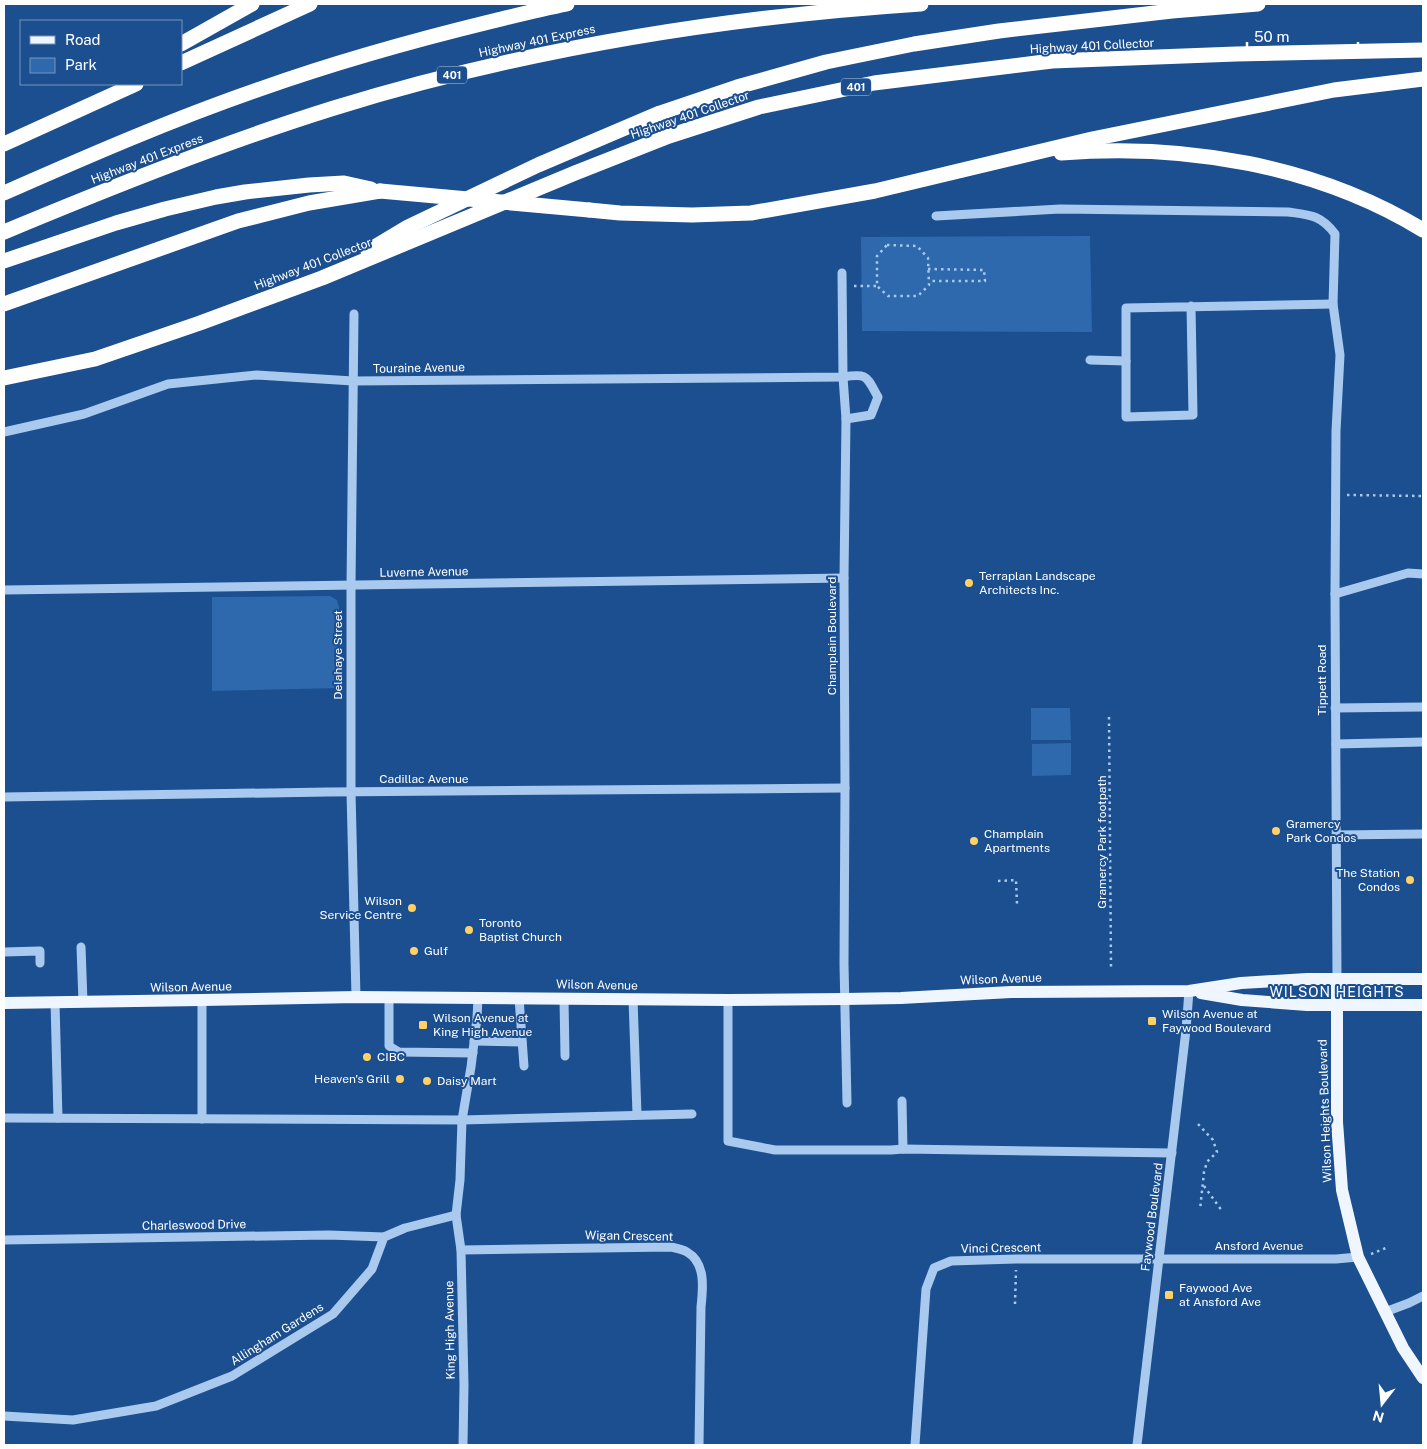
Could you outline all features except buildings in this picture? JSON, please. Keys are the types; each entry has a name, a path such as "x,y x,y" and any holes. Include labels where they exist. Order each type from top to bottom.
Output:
{"highway":[{"path":"182,43 252,4"},
{"path":"182,63 310,4"},
{"name":"Highway 401 Express","path":"4,193 192,114 260,89 333,65 442,34 563,4"},
{"name":"Highway 401 Express","path":"4,232 134,179 273,128 409,86 484,67 660,32 763,18 921,4"},
{"path":"322,278 408,227 538,165 660,113 746,84 826,62 923,42 1172,11 1258,4"},
{"name":"Highway 401 Collector","path":"4,378 95,359 200,323 322,278 575,172 668,136 759,107 874,83 1052,61 1236,54 1423,50"},
{"path":"4,261 116,223 165,209 216,197 292,186 344,183 380,191 620,213 692,216 751,213 875,191 1131,131 1334,90 1423,79"},
{"path":"1374,84 1423,84"},
{"path":"44,126 113,85"},
{"path":"4,144 134,85"},
{"path":"1014,157 1116,151 1178,152 1237,160 1298,176 1356,196 1423,230"},
{"path":"4,304 238,220 309,203 380,191"}],"main road":[{"name":"Wilson Avenue","path":"4,1003 356,997 845,999 1011,992 1189,990 1241,983 1307,979 1423,979"},
{"name":"Tippett Road","path":"1336,1006 1337,979"},
{"name":"Wilson Avenue","path":"1189,990 1242,1000 1336,1006 1423,1005"},
{"name":"Wilson Heights Boulevard","path":"1336,1006 1337,1122 1342,1190 1358,1256 1403,1348 1423,1378"}],"street":[{"name":"Tippett Road","path":"936,216 1060,209 1288,212 1314,216 1329,226 1335,234 1333,304 1340,355 1336,432 1335,594 1337,979"},
{"name":"Champlain Boulevard","path":"842,274 843,377 846,420 844,955 847,1103"},
{"path":"1191,306 1193,415 1126,417 1126,308 1191,306 1333,304"},
{"name":"Delahaye Street","path":"354,314 351,792 356,997"},
{"path":"1090,360 1126,361"},
{"name":"Touraine Avenue","path":"4,432 84,414 168,384 257,376 353,381 843,377 860,374 868,378 878,397 871,415 846,420"},
{"path":"1335,594 1408,573 1423,574"},
{"name":"Luverne Avenue","path":"4,590 844,578"},
{"path":"1335,708 1423,707"},
{"path":"1336,744 1423,742"},
{"name":"Cadillac Avenue","path":"4,797 845,788"},
{"path":"1336,834 1423,834"},
{"path":"81,947 83,1002"},
{"path":"4,952 40,951 40,963"},
{"name":"Faywood Boulevard","path":"1137,1445 1160,1259 1189,990"},
{"path":"389,997 389,1046 399,1052 473,1053"},
{"path":"384,1238 406,1228 456,1216 460,1180 462,1120 473,1053 478,998"},
{"path":"519,998 524,1066"},
{"path":"564,999 565,1056"},
{"path":"633,999 637,1114"},
{"path":"202,1000 202,1119"},
{"path":"728,1000 728,1141 775,1150 903,1149 1172,1152"},
{"path":"55,1002 58,1118"},
{"path":"474,1041 522,1042"},
{"path":"902,1101 903,1149"},
{"path":"4,1118 462,1120 692,1114"},
{"name":"King High Avenue","path":"456,1216 462,1250 463,1445"},
{"name":"Charleswood Drive","path":"4,1240 329,1235 384,1238"},
{"name":"Allingham Gardens","path":"4,1416 73,1420 156,1406 232,1376 333,1314 372,1269 384,1238"},
{"name":"Wigan Crescent","path":"462,1250 671,1247 686,1251 695,1259 701,1270 703,1287 699,1445"},
{"name":"Ansford Avenue","path":"1160,1259 1336,1259 1358,1256"},
{"name":"Vinci Crescent","path":"915,1445 926,1289 934,1268 951,1261 1160,1259"},
{"path":"1385,1312 1423,1296"}],"path":[{"path":"887,245 917,246 928,258 929,281 928,285 918,296 888,296 878,286 877,256 887,245"},
{"path":"928,269 984,270 985,281 929,281"},
{"path":"842,286 878,286"},
{"path":"1336,495 1423,496"},
{"name":"Gramercy Park footpath","path":"1110,717 1111,967"},
{"path":"998,881 1016,880 1017,904"},
{"path":"1198,1124 1213,1140 1218,1152 1207,1162 1204,1172 1200,1210"},
{"path":"1203,1185 1222,1211"},
{"path":"1015,1304 1016,1260"}],"green space":[{"path":"1090,236 1092,332 862,331 861,237"},
{"path":"330,596 337,600 339,607 339,688 212,691 212,597"},
{"path":"1031,708 1070,708 1071,740 1031,740"},
{"path":"1071,743 1071,775 1032,776 1032,744"}],"place":[{"name":"Terraplan Landscape Architects Inc.","path":"969,583"},
{"name":"Gramercy Park Condos","path":"1276,831"},
{"name":"Champlain Apartments","path":"974,841"},
{"name":"The Station Condos","path":"1410,880"},
{"name":"Wilson Service Centre","path":"412,908"},
{"name":"Toronto Baptist Church","path":"469,930"},
{"name":"Gulf","path":"414,951"},
{"name":"Wilson Avenue at Faywood Boulevard","path":"1152,1021"},
{"name":"Wilson Avenue at King High Avenue","path":"423,1025"},
{"name":"CIBC","path":"367,1057"},
{"name":"Heaven's Grill","path":"400,1079"},
{"name":"Daisy Mart","path":"427,1081"},
{"name":"Faywood Ave at Ansford Ave","path":"1169,1295"}],"district":[{"name":"WILSON HEIGHTS","path":"1337,992"}]}
